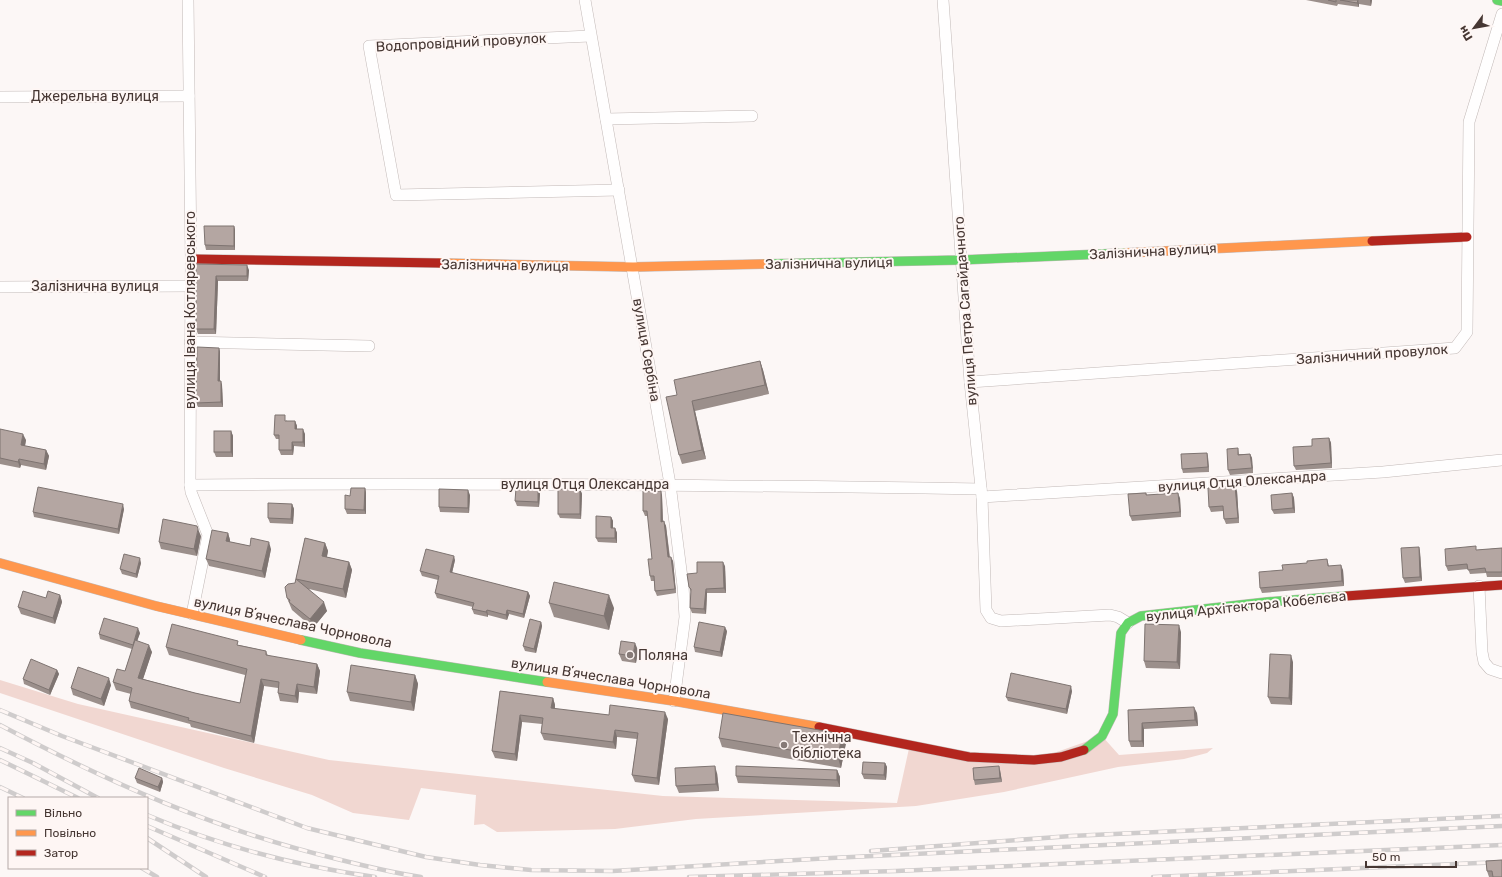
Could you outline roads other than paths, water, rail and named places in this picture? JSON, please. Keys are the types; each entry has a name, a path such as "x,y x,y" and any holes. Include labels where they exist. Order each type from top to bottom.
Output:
{"street":[{"name":"вулиця Івана Котляревського","path":"188,0 191,259 190,492 208,535 192,614"},
{"name":"вулиця Сербіна","path":"585,0 590,36 620,190 670,484 685,603 685,617 674,701"},
{"name":"вулиця Петра Сагайдачного","path":"943,0 970,382 981,493 986,610 993,620"},
{"path":"1497,0 1502,1"},
{"name":"Залізничний провулок","path":"970,382 1455,348 1467,332 1469,122 1502,14"},
{"name":"Водопровідний провулок","path":"590,36 369,46 396,195 620,190"},
{"name":"Джерельна вулиця","path":"0,97 189,96"},
{"path":"606,119 752,116"},
{"name":"Залізнична вулиця","path":"191,259 633,267 961,260 1467,237"},
{"name":"Залізнична вулиця","path":"0,287 191,286"},
{"path":"190,342 369,346"},
{"name":"вулиця Отця Олександра","path":"190,485 381,483 670,484 981,493 1383,472 1502,460"},
{"name":"вулиця Вʼячеслава Чорновола","path":"0,563 192,614 360,653 674,701 973,757 1010,760 1056,757 1077,752 1089,747 1102,736 1108,728 1114,706 1120,637 1128,623"},
{"name":"вулиця Архітектора Кобелєва","path":"993,620 1001,621 1110,615 1118,617 1128,623 1149,615 1259,603 1502,585"},
{"path":"1479,586 1483,657 1490,669 1502,673"}],"railway":[{"path":"0,710 62,736 307,828 426,857 480,865 531,870 613,871 831,858 1502,826"},
{"path":"0,725 123,785 206,819 292,847 368,867 421,877"},
{"path":"0,748 33,763 96,797"},
{"path":"0,760 76,797"},
{"path":"0,787 21,797"},
{"path":"148,815 202,836 259,854 316,867 375,877"},
{"path":"871,851 1071,836 1502,816"},
{"path":"148,826 265,877"},
{"path":"148,839 206,877"},
{"path":"689,877 896,871 1502,845"},
{"path":"1153,877 1502,862"},
{"path":"144,869 157,877"}],"place":[{"name":"Поляна","path":"630,655"},
{"name":"Технічна бібліотека","path":"784,745"}]}
